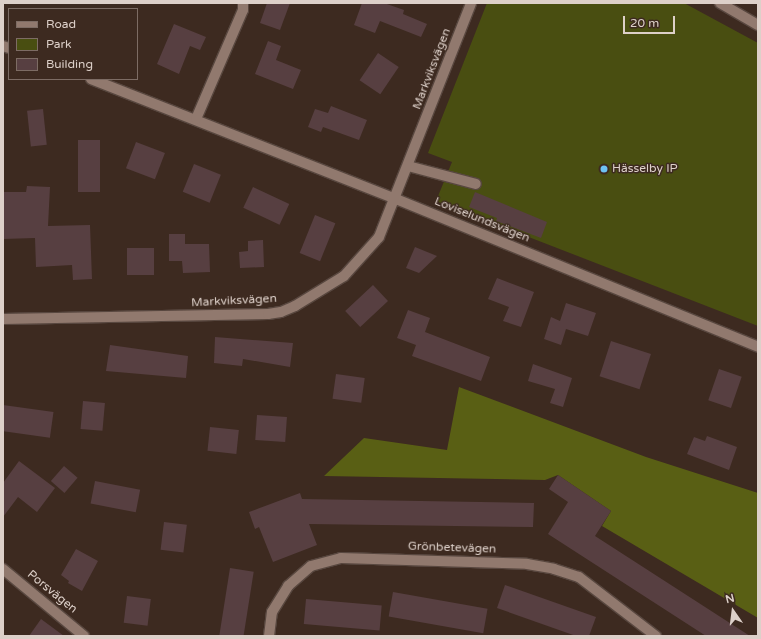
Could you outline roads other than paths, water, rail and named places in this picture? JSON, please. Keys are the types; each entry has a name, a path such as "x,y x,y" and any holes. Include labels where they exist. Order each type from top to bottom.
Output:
{"street":[{"path":"196,119 243,10 243,3"},
{"name":"Markviksvägen","path":"3,319 247,315 281,312 344,276 379,237 396,199 471,3"},
{"path":"720,3 758,25"},
{"name":"Loviselundsvägen","path":"94,80 196,119 396,199 758,347"},
{"path":"408,166 476,184"},
{"name":"Grönbetevägen","path":"269,636 272,612 288,586 311,566 341,558 527,564 554,569 580,577 656,636"},
{"name":"Porsvägen","path":"3,569 84,636"}],"place":[{"name":"Hässelby IP","path":"604,169"}]}
